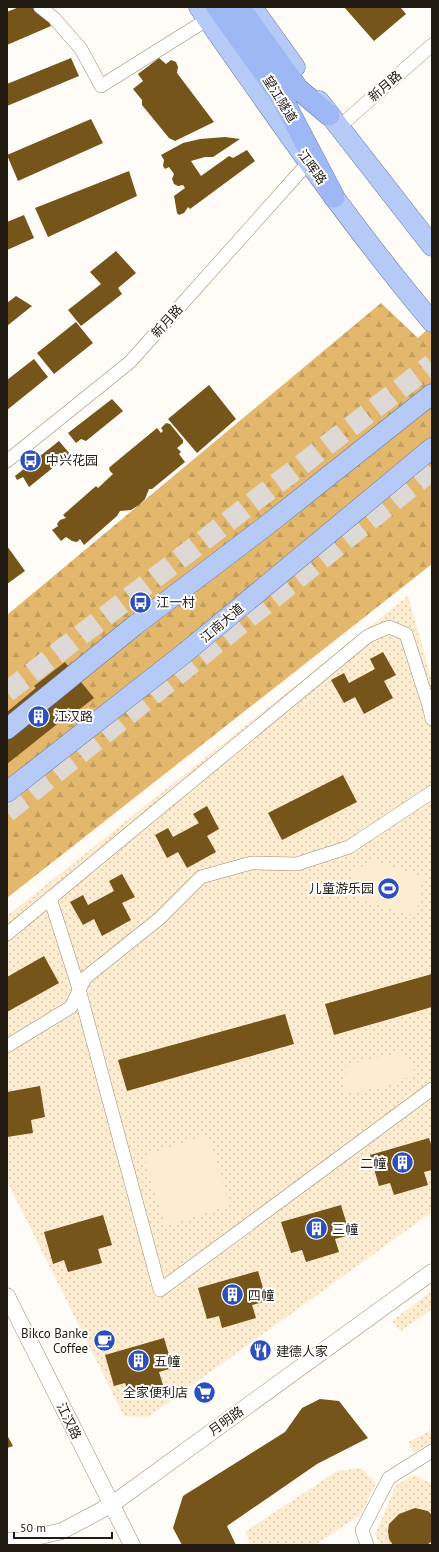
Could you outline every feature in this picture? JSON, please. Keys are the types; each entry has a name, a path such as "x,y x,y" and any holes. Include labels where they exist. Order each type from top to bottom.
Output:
{"highway":[{"name":"望江隧道","path":"239,7 298,89 334,121"},
{"name":"望江隧道","path":"208,11 282,98 334,197"}],"main road":[{"path":"252,7 334,121 432,246"},
{"name":"江晖路","path":"208,11 308,163 432,322"},
{"path":"7,729 134,626 261,530 432,394"},
{"name":"江南大道","path":"7,792 186,652 432,448"}],"street":[{"path":"40,7 54,18 81,49 101,86 208,11"},
{"name":"新月路","path":"334,121 432,45"},
{"name":"新月路","path":"7,461 130,362 308,163"},
{"path":"7,934 368,636 389,626 406,634 431,710"},
{"path":"7,1046 71,1007 85,978 160,918 201,876 251,863 298,864 349,847 432,792"},
{"path":"50,898 80,989 160,1290 432,1089"},
{"name":"月明路","path":"7,1541 19,1541 62,1531 111,1505 432,1272"},
{"name":"江汉路","path":"7,1296 132,1545"},
{"path":"367,1545 362,1530 389,1478 432,1451"}],"shaded area":[{"path":"408,596 432,681 432,1212 148,1417 124,1416 7,1181 7,916"},
{"name":"儿童游乐园","path":"371,860 423,877 416,916 359,899 353,873"},
{"path":"404,1052 416,1074 383,1087 345,1093 346,1065"},
{"path":"207,1135 230,1205 166,1226 144,1156"},
{"path":"432,1291 432,1309 401,1331 392,1321"},
{"path":"432,1430 432,1442 413,1453 408,1442"},
{"path":"361,1468 376,1483 360,1515 315,1545 250,1545 246,1531 337,1471"},
{"path":"414,1475 432,1484 432,1545 380,1545 375,1535 396,1485"}],"green space":[{"path":"381,303 418,338 432,325 432,564 7,898 7,615"}],"building":[{"path":"19,7 41,7 51,26 7,45 7,12"},
{"path":"344,7 402,7 401,8 406,14 374,41"},
{"path":"71,58 79,76 7,106 7,84"},
{"path":"159,58 166,64 171,60 176,62 178,67 177,73 214,122 175,141 169,138 142,105 142,100 133,89 143,81 138,74"},
{"path":"91,119 103,143 18,181 7,155"},
{"path":"225,137 240,139 213,157 205,157 191,161 201,176 229,156 233,158 247,150 255,161 190,209 188,207 184,213 179,215 177,213 174,196 185,188 183,185 178,186 174,184 172,179 174,174 169,167 165,169 163,166 164,160 161,155 183,143 200,139"},
{"path":"129,171 137,196 48,237 35,208"},
{"path":"24,215 34,238 7,250 7,222"},
{"path":"116,251 136,273 118,288 122,294 81,326 68,310 101,284 90,272"},
{"path":"16,296 32,306 7,326 7,303"},
{"path":"76,322 93,343 54,374 37,353"},
{"path":"34,359 48,377 7,410 7,380"},
{"path":"209,385 236,419 197,453 168,419"},
{"path":"112,399 123,411 86,441 81,439 76,443 68,433"},
{"path":"166,423 170,424 183,440 183,443 177,448 181,452 179,454 185,462 152,489 149,489 145,499 139,505 131,510 120,511 117,516 84,545 80,539 77,542 66,537 61,541 52,530 58,526 57,524 60,520 66,518 63,515 96,486 98,488 113,474 109,468 111,466 157,428 161,433 163,431 161,428"},
{"path":"59,441 70,454 29,487 23,477 17,480 15,476"},
{"path":"7,546 25,571 7,584"},
{"path":"383,652 396,675 384,681 393,698 364,714 355,697 344,703 331,680 344,673 349,683 375,669 370,659"},
{"name":"江汉路","path":"65,662 94,698 63,722 61,721 7,764 7,712 36,688 34,686"},
{"path":"343,775 357,802 282,840 268,813"},
{"path":"207,806 219,829 207,836 216,852 187,868 178,852 167,858 155,835 168,828 173,837 199,823 193,814"},
{"path":"122,874 135,897 122,903 131,920 102,936 94,919 83,925 70,902 83,895 88,905 114,891 109,881"},
{"path":"44,956 59,983 7,1012 7,977"},
{"path":"432,974 432,1007 334,1035 325,1004"},
{"path":"285,1014 294,1044 127,1091 118,1060"},
{"path":"40,1086 45,1117 31,1120 33,1133 7,1137 7,1092"},
{"name":"二幢","path":"429,1138 432,1147 432,1170 424,1172 428,1185 394,1195 390,1183 379,1186 370,1155"},
{"name":"三幢","path":"341,1205 350,1235 335,1239 339,1252 306,1262 302,1250 291,1253 281,1222"},
{"path":"103,1215 112,1245 98,1249 102,1263 68,1272 64,1260 53,1264 44,1232"},
{"name":"四幢","path":"258,1271 267,1301 252,1305 256,1318 222,1328 219,1316 207,1319 198,1288"},
{"name":"五幢","path":"164,1338 173,1368 159,1372 163,1385 129,1395 125,1383 114,1386 105,1355"},
{"path":"320,1399 339,1401 368,1438 317,1464 227,1526 236,1545 182,1545 173,1528 183,1496 285,1432 302,1408"},
{"path":"7,1435 13,1446 7,1448"},
{"path":"415,1508 428,1511 432,1515 432,1541 427,1545 393,1545 389,1539 389,1524 399,1514"}],"tunnel":[{"path":"7,692 432,364"},
{"path":"7,812 432,470"}],"place":[{"name":"中兴花园","path":"30,460"},
{"name":"江一村","path":"141,602"},
{"name":"江汉路","path":"39,716"},
{"name":"儿童游乐园","path":"389,888"},
{"name":"二幢","path":"402,1163"},
{"name":"三幢","path":"316,1229"},
{"name":"四幢","path":"232,1295"},
{"name":"Bikco Banke Coffee","path":"104,1340"},
{"name":"建德人家","path":"261,1351"},
{"name":"五幢","path":"139,1361"},
{"name":"全家便利店","path":"204,1392"}]}
